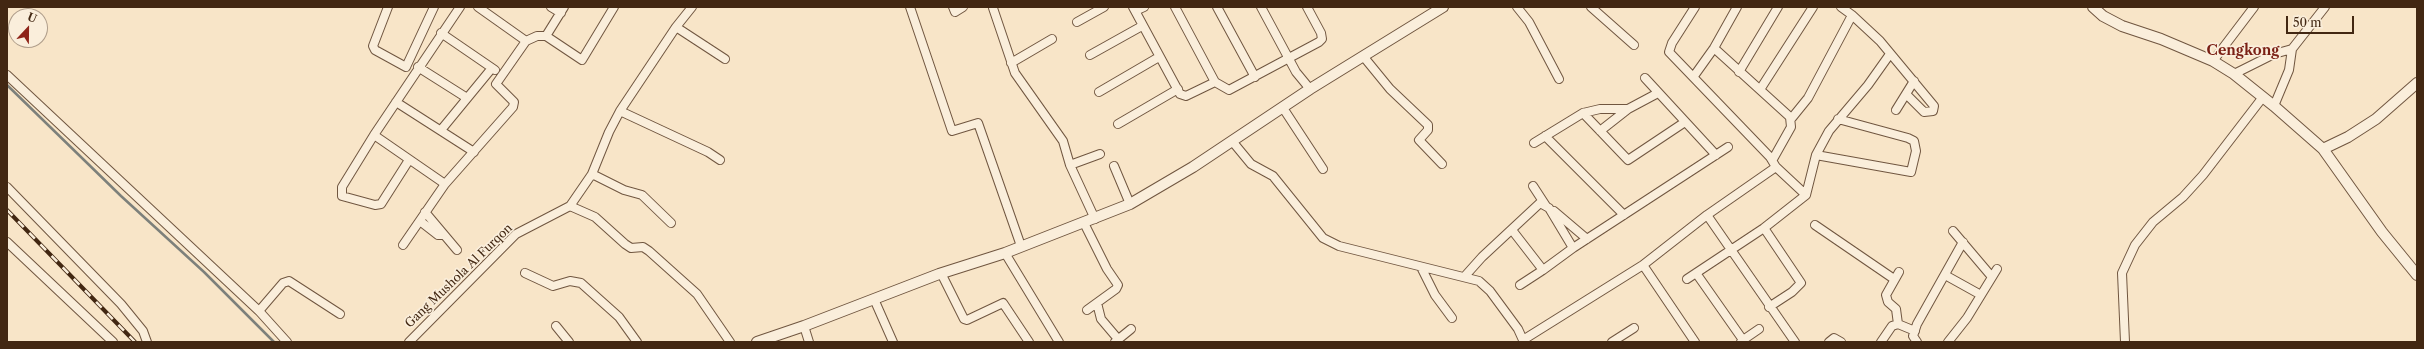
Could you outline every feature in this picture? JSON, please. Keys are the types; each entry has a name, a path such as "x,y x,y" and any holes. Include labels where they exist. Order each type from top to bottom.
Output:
{"street":[{"path":"388,7 373,46 375,50 406,67 416,70 467,98"},
{"path":"406,67 434,7"},
{"path":"409,160 381,204 375,205 342,196 342,187 374,135 416,70 460,7"},
{"path":"478,7 526,41"},
{"path":"546,36 562,10 551,7"},
{"path":"496,84 526,41 537,36 546,36 582,60 614,7"},
{"path":"692,7 676,27 620,112 609,132 592,174 570,206 595,217 625,244 632,248 643,247 649,251 697,294 730,342"},
{"path":"910,7 952,131 978,123 1021,246"},
{"path":"953,7 955,12 963,7"},
{"path":"1077,22 1104,7"},
{"path":"1144,7 1134,9 1180,94 1186,96 1215,82"},
{"path":"1175,7 1215,82 1229,90 1322,40 1318,27 1307,7"},
{"path":"1217,7 1255,77"},
{"path":"1261,7 1288,59 1310,89"},
{"path":"1517,7 1529,22 1559,79"},
{"path":"1591,7 1634,45"},
{"path":"1695,7 1669,49 1677,61 1694,76 1774,163 1806,195"},
{"path":"1694,76 1714,48 1737,7"},
{"path":"1739,72 1778,7"},
{"path":"1761,88 1813,7"},
{"path":"1841,7 1852,15 1914,81 1934,106 1933,111 1924,112 1906,94"},
{"path":"2093,7 2103,16 2122,26 2161,39 2213,61 2234,74 2274,106 2323,148 2382,232 2417,275"},
{"path":"2213,61 2254,7"},
{"path":"2274,106 2289,70 2292,49 2325,7"},
{"path":"993,8 1011,63 1025,89 1054,126 1062,141 1070,165 1095,219"},
{"path":"757,342 804,326 941,273 1005,252 1095,219 1130,204 1232,141 1310,89 1438,8"},
{"path":"1232,141 1251,164 1272,176 1323,238 1339,246 1479,280 1490,291 1518,329 1522,341 1642,265 1774,163 1791,127 1791,119 1808,98 1852,15"},
{"path":"1090,55 1142,26"},
{"path":"676,27 725,60"},
{"path":"442,33 502,75"},
{"path":"1011,63 1052,39"},
{"path":"1714,48 1739,72 1761,88 1791,119"},
{"path":"2234,74 2274,54 2292,49"},
{"path":"1687,279 1764,228 1806,195 1816,155 1829,131 1868,85 1890,54"},
{"path":"1363,56 1390,90 1428,125 1428,130 1419,140 1442,164"},
{"path":"1099,92 1159,57"},
{"path":"441,130 492,68"},
{"path":"7,75 259,311 287,342"},
{"path":"403,245 445,184 513,107 514,102 486,76"},
{"path":"1645,78 1716,155"},
{"path":"1896,110 1914,81"},
{"path":"2323,148 2348,137 2376,119 2417,83"},
{"path":"1118,124 1178,89"},
{"path":"1600,131 1628,109 1658,93"},
{"path":"2125,342 2122,273 2135,245 2153,222 2183,197 2203,175 2263,97"},
{"path":"396,102 474,152"},
{"path":"1283,108 1323,169"},
{"path":"1534,143 1583,113 1600,109 1628,109"},
{"path":"620,112 714,154 720,160"},
{"path":"1583,113 1628,160 1685,122"},
{"path":"1816,155 1911,172 1916,151 1914,141 1908,138 1838,119"},
{"path":"374,135 445,184"},
{"path":"1545,136 1624,215"},
{"path":"1520,285 1573,248 1728,147"},
{"path":"1070,165 1100,154"},
{"path":"1114,166 1130,204"},
{"path":"592,174 624,190 642,195 671,223"},
{"path":"1533,186 1573,248"},
{"path":"7,187 121,304 143,331 147,342"},
{"path":"1465,276 1537,205 1543,204 1587,239"},
{"name":"Gang Mushola Al Furqon","path":"408,342 516,234 570,206"},
{"path":"425,212 442,230 442,235"},
{"path":"1707,215 1794,342"},
{"path":"420,221 438,235 442,235 457,250"},
{"path":"1084,222 1107,269 1118,285 1116,289 1087,310"},
{"path":"1815,225 1896,276 1886,298 1896,309 1898,324"},
{"path":"1764,228 1801,283 1792,292 1770,307"},
{"path":"1512,230 1542,270"},
{"path":"1953,231 1992,277"},
{"path":"1917,342 1913,336 1915,331 1963,242"},
{"path":"8,246 113,342"},
{"path":"1005,252 1059,342"},
{"path":"1642,265 1695,342"},
{"path":"1421,267 1435,295 1452,318"},
{"path":"1948,342 1967,318 1997,269"},
{"path":"525,273 553,286 570,281 581,283 619,317 637,342"},
{"path":"941,273 964,319 967,320 1003,303 1029,342"},
{"path":"1696,273 1742,341 1759,329"},
{"path":"1945,275 1981,295"},
{"path":"259,311 283,283 288,281 340,314"},
{"path":"874,299 894,342"},
{"path":"1097,303 1101,319 1117,341 1131,329"},
{"path":"1881,342 1892,326 1898,324 1915,331"},
{"path":"556,326 569,342"},
{"path":"804,326 810,342"},
{"path":"1612,342 1634,328"},
{"path":"1829,342 1834,338 1842,342"}],"waterway":[{"path":"7,85 121,196 204,272 274,342"}],"railway":[{"path":"7,210 135,342"}],"district":[{"name":"Cengkong","path":"2243,51"}]}
